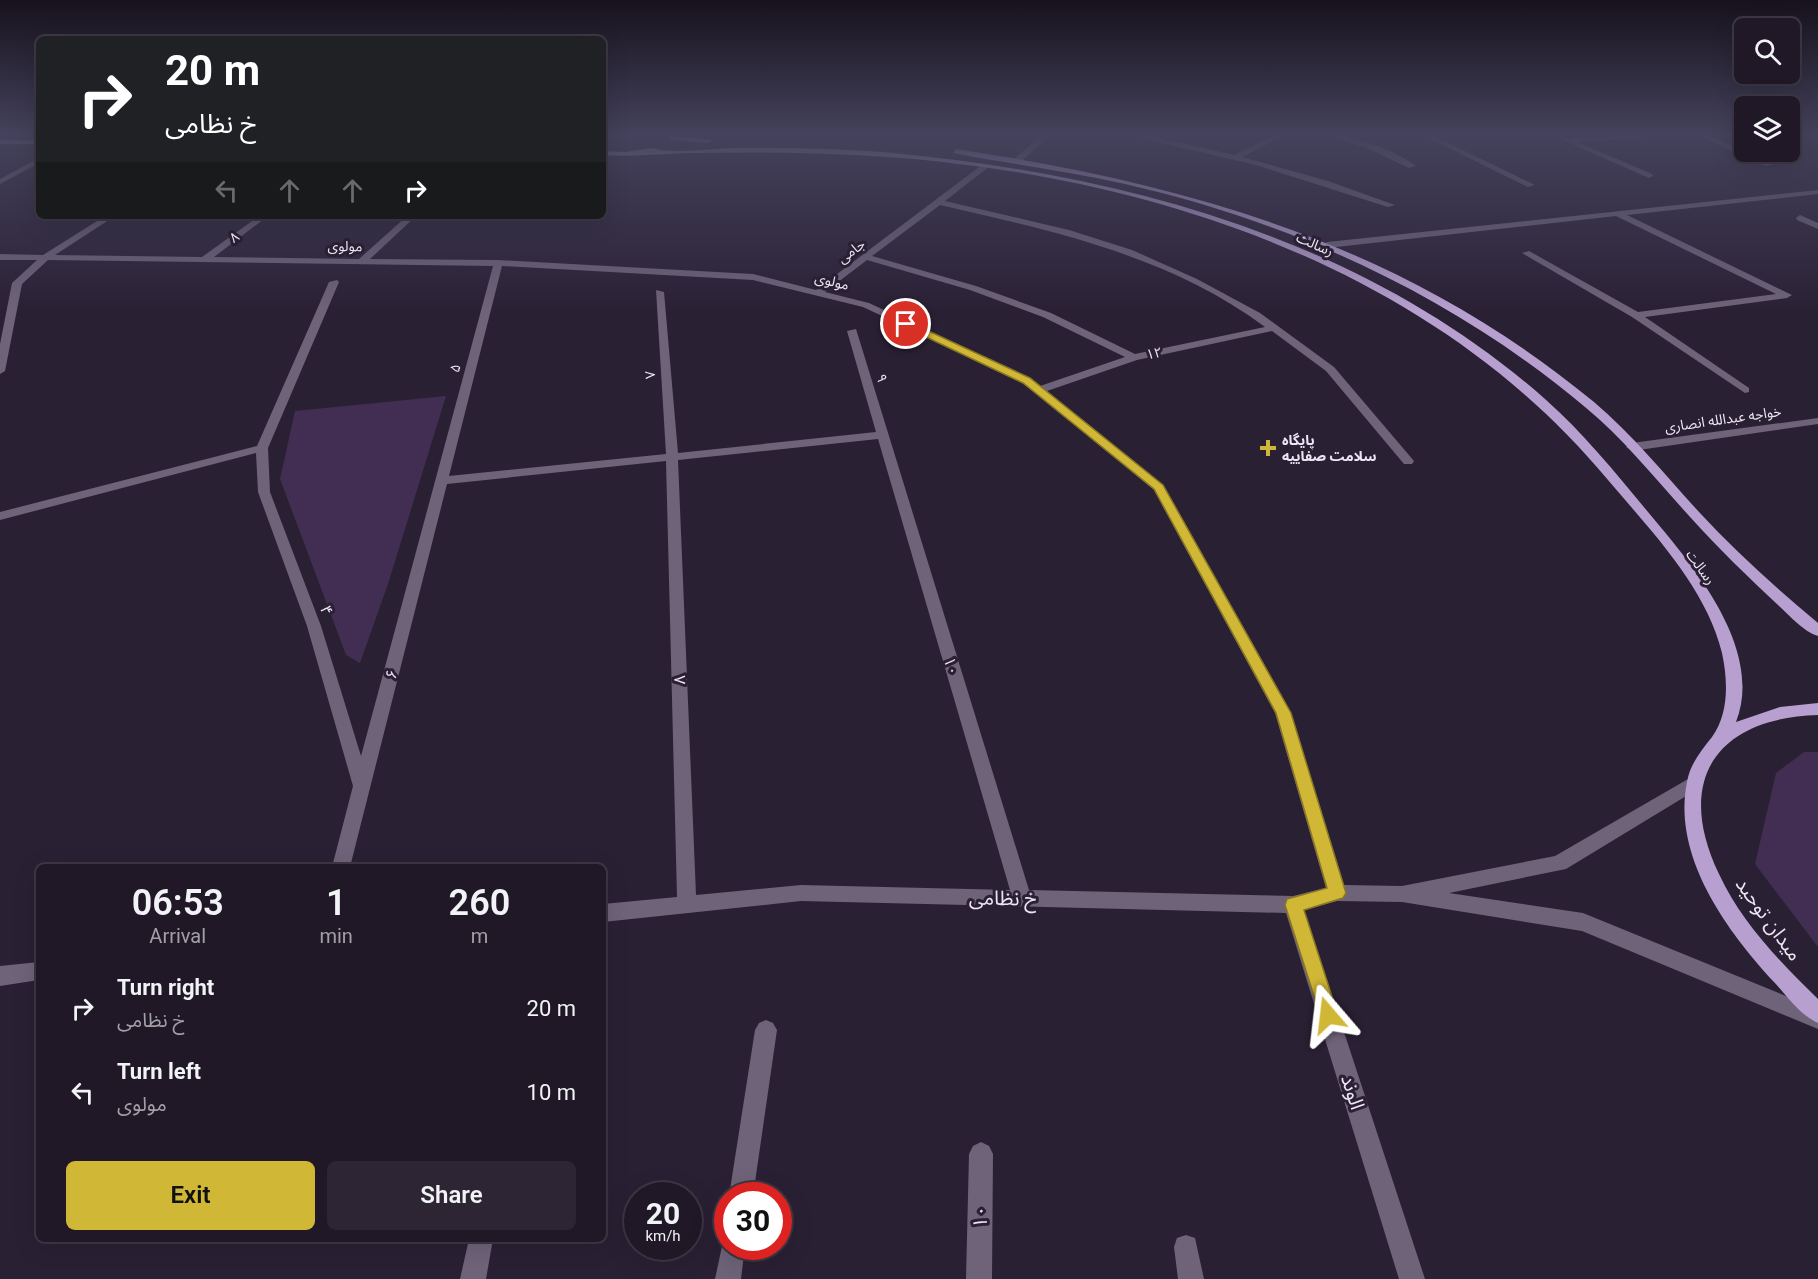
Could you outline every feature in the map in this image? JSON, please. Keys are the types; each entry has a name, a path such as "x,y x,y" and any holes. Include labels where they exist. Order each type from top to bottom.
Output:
{"main road":[{"name":"رسالت","path":"1125,193 1200,213 1302,252 1378,289 1434,321 1516,380 1552,410 1596,457 1667,543 1706,596 1733,664 1734,702 1721,738"},
{"name":"رسالت","path":"1175,193 1272,223 1386,271 1508,342 1593,407 1761,583 1818,631"},
{"path":"1302,252 1327,245"},
{"name":"میدان توحید","path":"1818,709 1761,717 1721,738 1702,762 1695,782 1693,810 1696,836 1719,893 1756,946 1818,1013"}],"street":[{"name":"جامی","path":"818,293 951,193"},
{"path":"1357,193 1391,205"},
{"path":"1327,245 1811,193"},
{"path":"939,202 1066,232 1129,252 1194,281 1256,315 1330,369 1408,461"},
{"path":"1616,213 1788,295 1636,315"},
{"path":"1800,218 1818,226"},
{"path":"0,371 17,283 46,257 106,219"},
{"name":"۸","path":"205,259 260,219"},
{"path":"362,261 409,219"},
{"path":"1526,253 1636,315 1745,390"},
{"name":"مولوی","path":"0,256 498,262 753,277 866,305 1026,381 1159,488 1283,713 1337,893"},
{"path":"865,257 973,288 1047,315 1134,357"},
{"name":"۵","path":"441,481 498,262"},
{"path":"0,516 262,448 334,282"},
{"name":"۷","path":"659,292 672,455"},
{"name":"۱۲","path":"1039,390 1134,357 1273,328"},
{"name":"۹","path":"852,331 883,435"},
{"name":"خواجه عبدالله انصاری","path":"1632,447 1818,421"},
{"path":"441,481 672,455 883,435"},
{"name":"۱۰","path":"883,435 1022,898"},
{"name":"۴","path":"262,448 264,492 314,626 362,786"},
{"name":"۸","path":"672,455 687,904"},
{"name":"۶","path":"342,864 441,481"},
{"path":"1402,894 1559,863 1695,782"},
{"name":"خ نظامی","path":"606,913 801,893 1293,905 1337,893 1402,894"},
{"path":"1402,894 1583,922 1818,1019"},
{"name":"الوند","path":"1293,905 1412,1279"},
{"path":"0,976 36,971"},
{"path":"743,1182 766,1030"},
{"name":"۱۰","path":"979,1279 981,1154"},
{"path":"473,1279 480,1242"},
{"path":"1186,1246 1191,1279"},
{"path":"728,1279 731,1260"}],"shaded area":[{"path":"446,396 388,584 360,663 346,655 280,479 295,411"},
{"path":"1804,752 1818,752 1818,947 1755,864 1776,773"}],"place":[{"name":"پایگاه سلامت صفاییه","path":"1268,448"}],"route":[{"path":"906,324 1026,381 1159,488 1283,713 1337,893 1293,905 1328,1015"}]}
